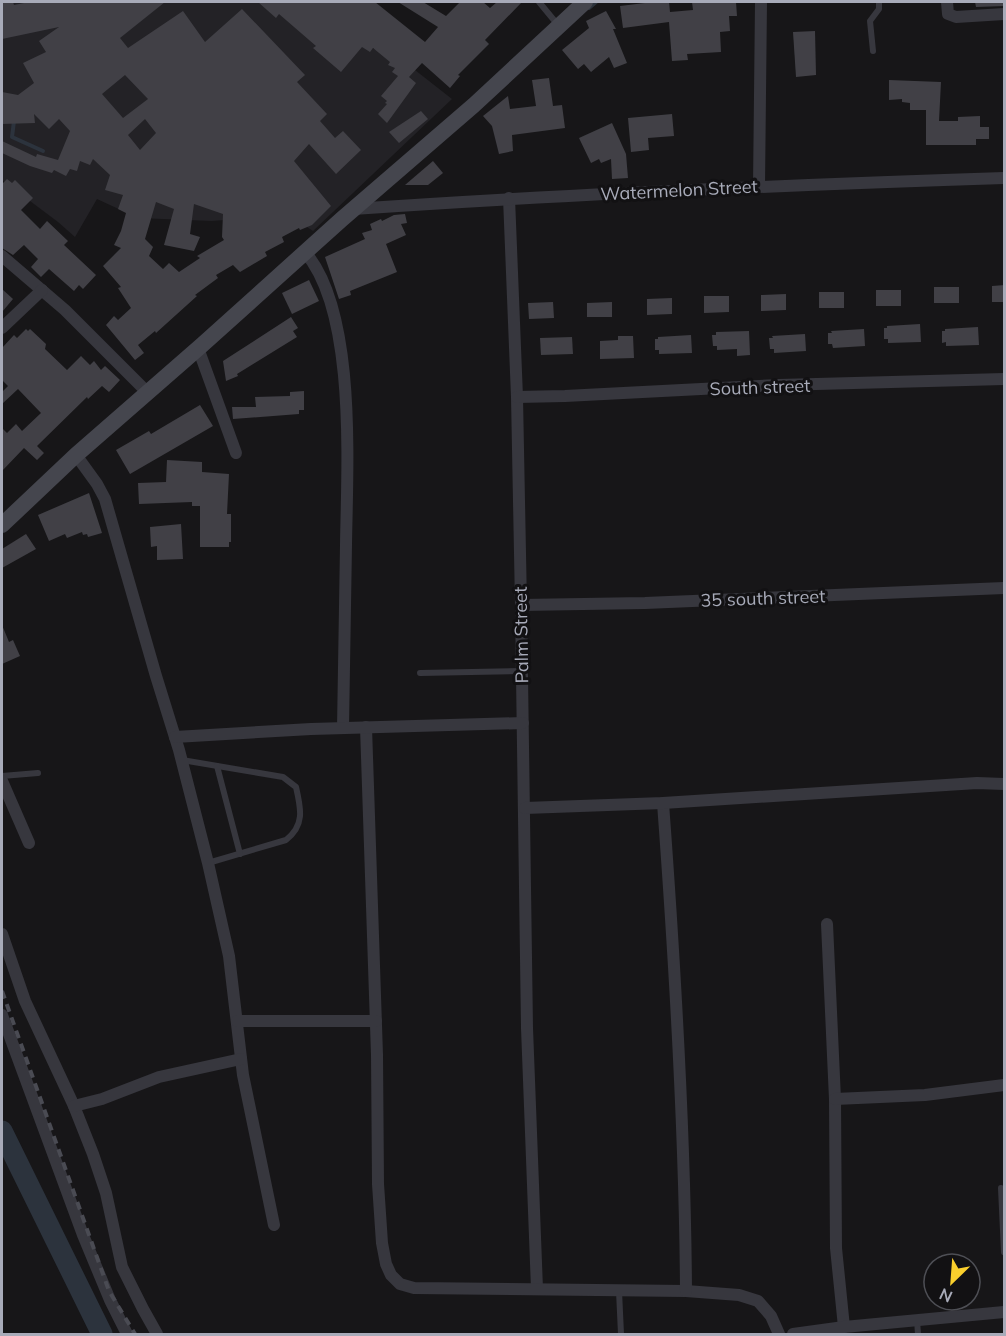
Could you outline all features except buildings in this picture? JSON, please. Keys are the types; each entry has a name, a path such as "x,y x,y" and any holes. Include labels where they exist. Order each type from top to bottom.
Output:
{"main road":[{"path":"2,525 76,455 353,209 474,105 585,2"}],"street":[{"path":"759,186 761,2"},
{"path":"946,2 948,14 956,17 1005,14"},
{"name":"Watermelon Street","path":"353,209 509,198 759,186 1005,178"},
{"name":"Palm Street","path":"509,198 521,604 527,1028 537,1289"},
{"path":"305,252 323,279 335,316 344,376 346,488 343,728"},
{"path":"2,256 65,310 147,392"},
{"path":"2,328 42,290"},
{"path":"198,348 236,453"},
{"name":"South street","path":"516,397 779,385 1005,379"},
{"path":"76,455 105,499 182,760 229,956 242,1059 273,1225"},
{"name":"35 south street","path":"521,604 645,603 1005,588"},
{"path":"175,737 366,727 523,723"},
{"path":"366,727 376,1021 378,1184 382,1243 386,1264 391,1275 400,1284 414,1288 686,1291 739,1295 758,1301 771,1316 780,1335"},
{"path":"2,781 29,843"},
{"path":"525,808 663,803 977,783 1005,784"},
{"path":"663,803 686,1215 686,1291"},
{"path":"827,924 835,1099 836,1248 844,1327"},
{"path":"2,934 25,1001 74,1106 106,1193 122,1266 157,1335"},
{"path":"2,1015 84,1235 127,1335"},
{"path":"237,1021 376,1021"},
{"path":"74,1106 102,1099 153,1078 242,1059"},
{"path":"835,1099 925,1095 1005,1085"},
{"path":"794,1335 844,1327 1005,1312"}],"lane":[{"path":"539,2 558,26"},
{"path":"873,51 870,21 879,9 879,2"},
{"path":"420,673 522,671"},
{"path":"182,760 283,777 296,787 301,822 294,834 286,840 208,863"},
{"path":"218,766 240,854"},
{"path":"2,776 38,773"},
{"path":"1001,1188 1005,1252"},
{"path":"619,1290 621,1335"},
{"path":"917,1320 918,1335"}],"shaded area":[{"path":"2,2 320,2 347,39 401,59 452,99 313,231 289,215 212,221 138,218 97,199 75,237 2,180"}],"waterway":[{"path":"589,8 596,2"},
{"path":"14,121 12,137 43,151"},
{"path":"2,1131 102,1334"}],"railway":[{"path":"2,991 109,1291 135,1334"}]}
